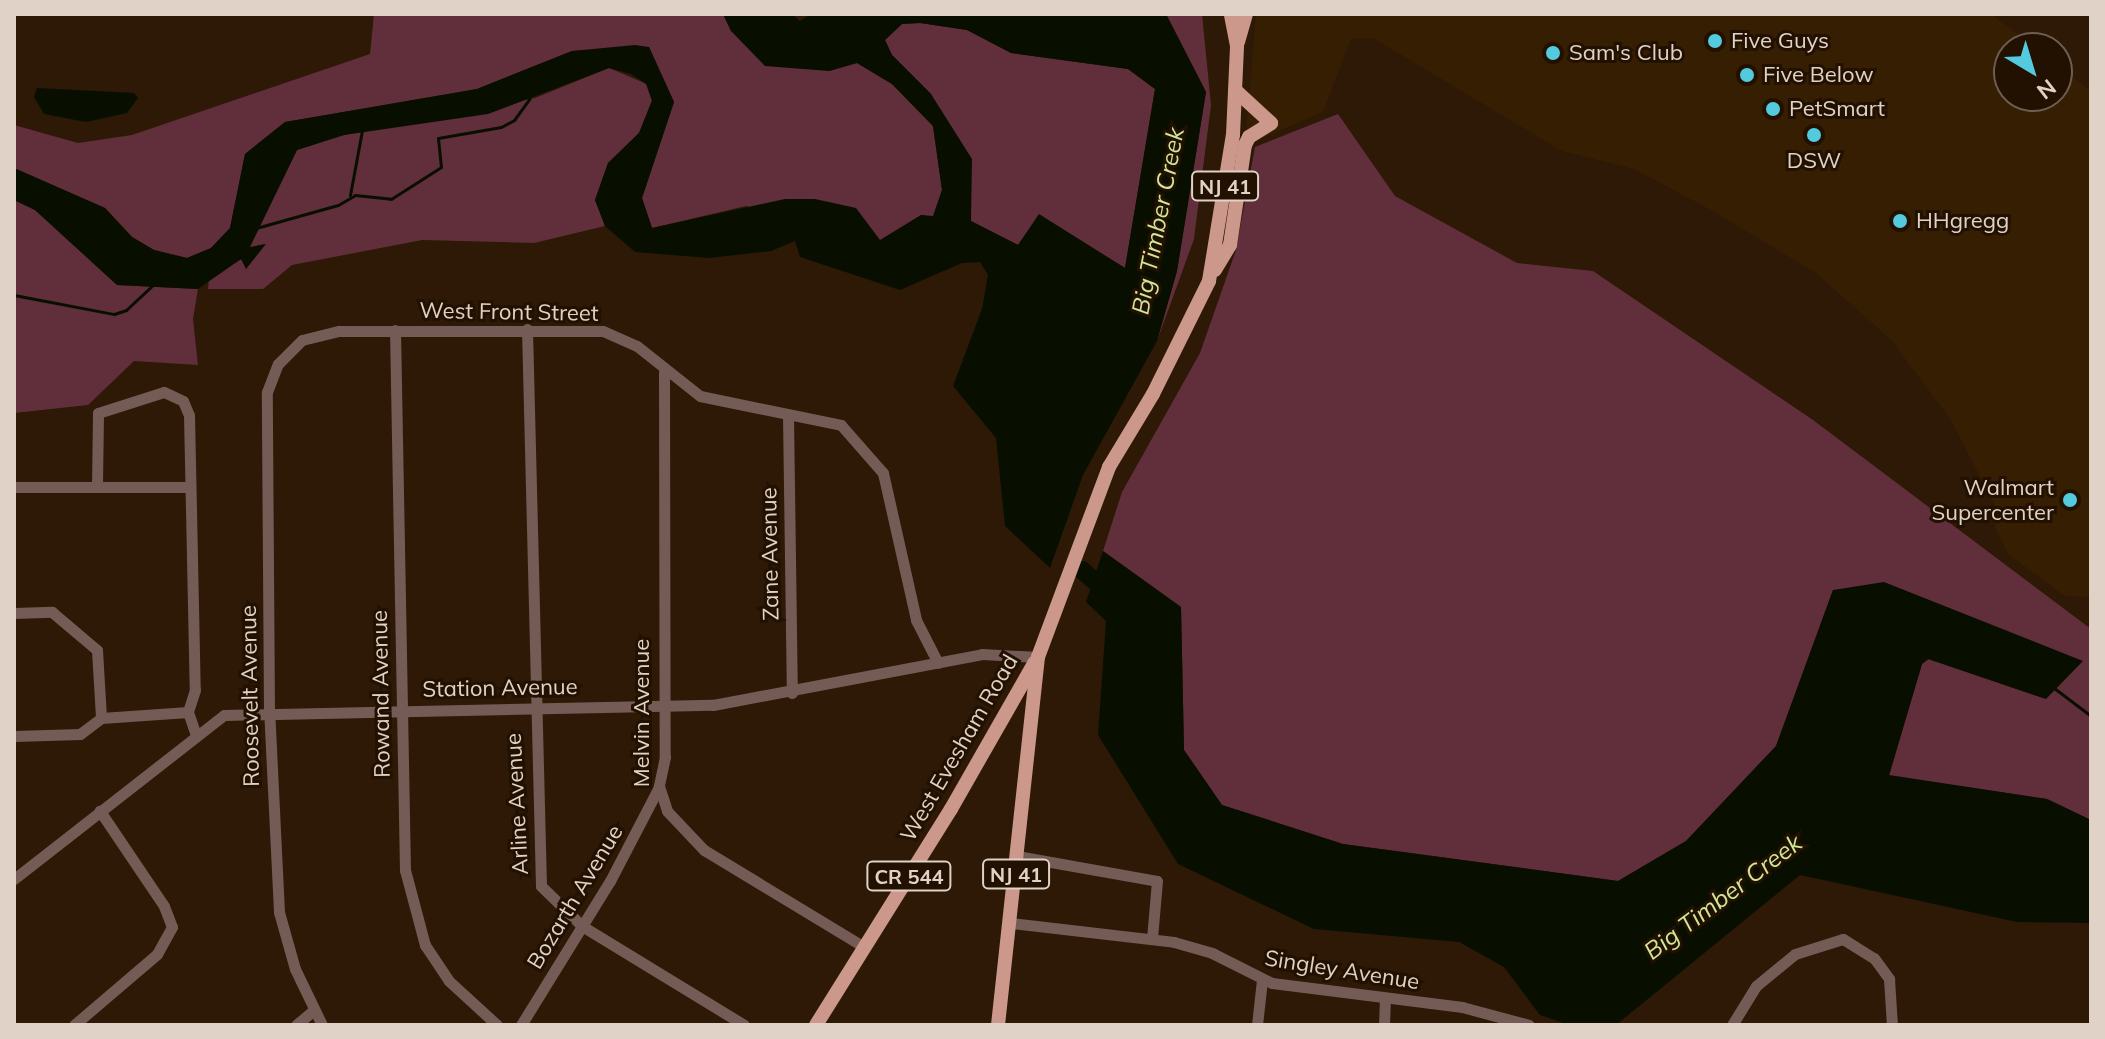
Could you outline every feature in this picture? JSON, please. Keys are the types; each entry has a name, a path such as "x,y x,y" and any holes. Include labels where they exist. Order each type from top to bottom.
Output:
{"main road":[{"name":"NJ 41","path":"998,1025 1038,657 1109,467 1153,394 1209,281 1233,135 1237,46 1231,14"},
{"path":"1237,46 1246,14"},
{"path":"1209,281 1230,245 1245,145 1249,137 1271,123 1235,90"},
{"name":"West Evesham Road","path":"816,1025 1038,657"},
{"path":"999,724 1018,713 1031,723"}],"street":[{"name":"Arline Avenue","path":"527,329 538,876 559,907 582,926 744,1025"},
{"name":"West Front Street","path":"282,360 314,336 395,330 603,331 622,337 664,372 700,396 841,425 878,461 916,620 938,663"},
{"name":"Rowand Avenue","path":"395,330 404,859 413,912 425,945 449,981 497,1025"},
{"name":"Roosevelt Avenue","path":"282,360 267,392 266,409 269,711 279,912 322,1025"},
{"name":"Melvin Avenue","path":"664,372 662,706 665,757 659,786 667,811 688,838 864,947"},
{"path":"97,486 98,413 164,392 183,401 189,415 196,649 195,690 188,712 196,735"},
{"name":"Zane Avenue","path":"788,415 792,693"},
{"path":"14,487 189,487"},
{"path":"14,613 52,612 97,650 102,661 101,718"},
{"name":"Station Avenue","path":"14,879 224,715 269,711 713,705 792,693 982,654 1038,657"},
{"path":"14,736 80,734 101,718 188,712"},
{"name":"Bozarth Avenue","path":"521,1025 582,926 659,786"},
{"path":"74,1025 157,954 172,927 164,906 100,811"},
{"path":"1017,856 1157,881 1152,938"},
{"name":"Singley Avenue","path":"1011,923 1152,938 1212,953 1262,980 1498,1014 1529,1025"},
{"path":"1732,1025 1770,973 1814,946 1833,939 1853,943 1874,958 1889,979 1892,1025"},
{"path":"1257,1025 1262,980"},
{"path":"1384,1025 1385,998"},
{"path":"296,1025 314,1010"}],"shaded area":[{"path":"374,14 723,14 731,31 829,71 857,63 892,84 933,126 942,190 933,217 921,215 880,241 746,206 652,228 642,198 674,102 649,47 572,51 477,89 285,122 245,154 230,228 211,248 187,258 154,250 132,237 105,208 14,168 14,125 78,143 132,135 370,54"},
{"path":"1166,14 1202,14 1211,105 1194,239 1157,341 1177,271 1206,92"},
{"path":"1256,14 1991,14 2014,32 1993,32 1993,112 2073,112 2073,77 2091,91 2091,597 2065,596 2008,554 1995,527 1999,513 1951,420 1891,340 1816,273 1711,210 1634,169 1562,151 1373,38 1351,39 1323,112 1245,145"},
{"path":"920,23 967,30 1011,53 1128,69 1155,89 1125,268 1039,215 1018,245 971,221 970,200 931,94 892,55 885,40 902,24"},
{"path":"609,68 647,84 652,100 639,133 608,163 595,200 605,226 534,243 422,240 292,265 263,289 208,289 209,278 242,259 246,269 264,244 249,248 297,150 344,135 535,98"},
{"path":"1338,114 1395,196 1517,263 1593,271 1813,420 2091,629 2091,820 2047,799 1889,776 1922,664 1929,659 2046,699 1833,590 1776,746 1686,841 1618,881 1343,844 1222,805 1184,750 1181,607 1103,551 1122,492 1200,353 1236,250 1255,147"},
{"path":"14,200 35,210 117,285 198,289 193,319 198,365 134,361 88,405 14,413"}],"water":[{"path":"723,14 792,14 800,21 811,14 1166,14 1206,92 1177,271 1157,341 1083,475 1050,568 1005,526 996,438 953,386 982,309 988,275 980,262 962,263 900,290 800,257 795,241 771,251 709,258 635,252 605,226 595,200 608,163 639,133 652,101 646,84 631,74 609,68 488,114 344,135 297,150 250,247 266,244 246,269 241,259 198,289 117,285 35,210 14,200 14,168 105,208 132,237 154,250 187,258 211,248 230,228 245,154 285,122 477,89 572,51 635,45 649,47 674,102 642,198 652,228 785,199 815,199 856,208 880,240 921,215 933,216 942,190 933,126 892,84 857,63 829,71 765,66 731,31","holes":["920,23 967,30 1011,53 1128,69 1155,89 1125,268 1039,214 1018,245 971,221 972,159 931,94 892,55 885,40 902,24"]},
{"path":"37,88 134,93 138,98 127,113 86,122 44,114 34,97"},
{"path":"1103,551 1181,607 1184,750 1222,805 1343,844 1618,881 1686,841 1776,746 1833,590 1884,582 2083,661 2046,699 1928,659 1922,664 1889,775 2047,799 2091,820 2091,923 2017,922 1800,875 1616,1025 1569,1025 1540,1015 1504,967 1459,942 1314,929 1178,864 1098,735 1106,621 1086,602"}],"waterway":[{"path":"256,228 338,205 355,195 391,199 441,167 438,138 501,127 514,120 530,98"},
{"path":"350,195 362,130"},
{"path":"14,295 114,314 126,310 154,284"},
{"name":"Big Timber Creek","path":"1082,570 1110,595"},
{"path":"2054,688 2091,716"}],"place":[{"name":"Five Guys","path":"1715,41"},
{"name":"Sam's Club","path":"1553,53"},
{"name":"Five Below","path":"1747,75"},
{"name":"PetSmart","path":"1773,109"},
{"name":"DSW","path":"1814,135"},
{"name":"HHgregg","path":"1900,221"},
{"name":"Walmart Supercenter","path":"2070,500"}]}
